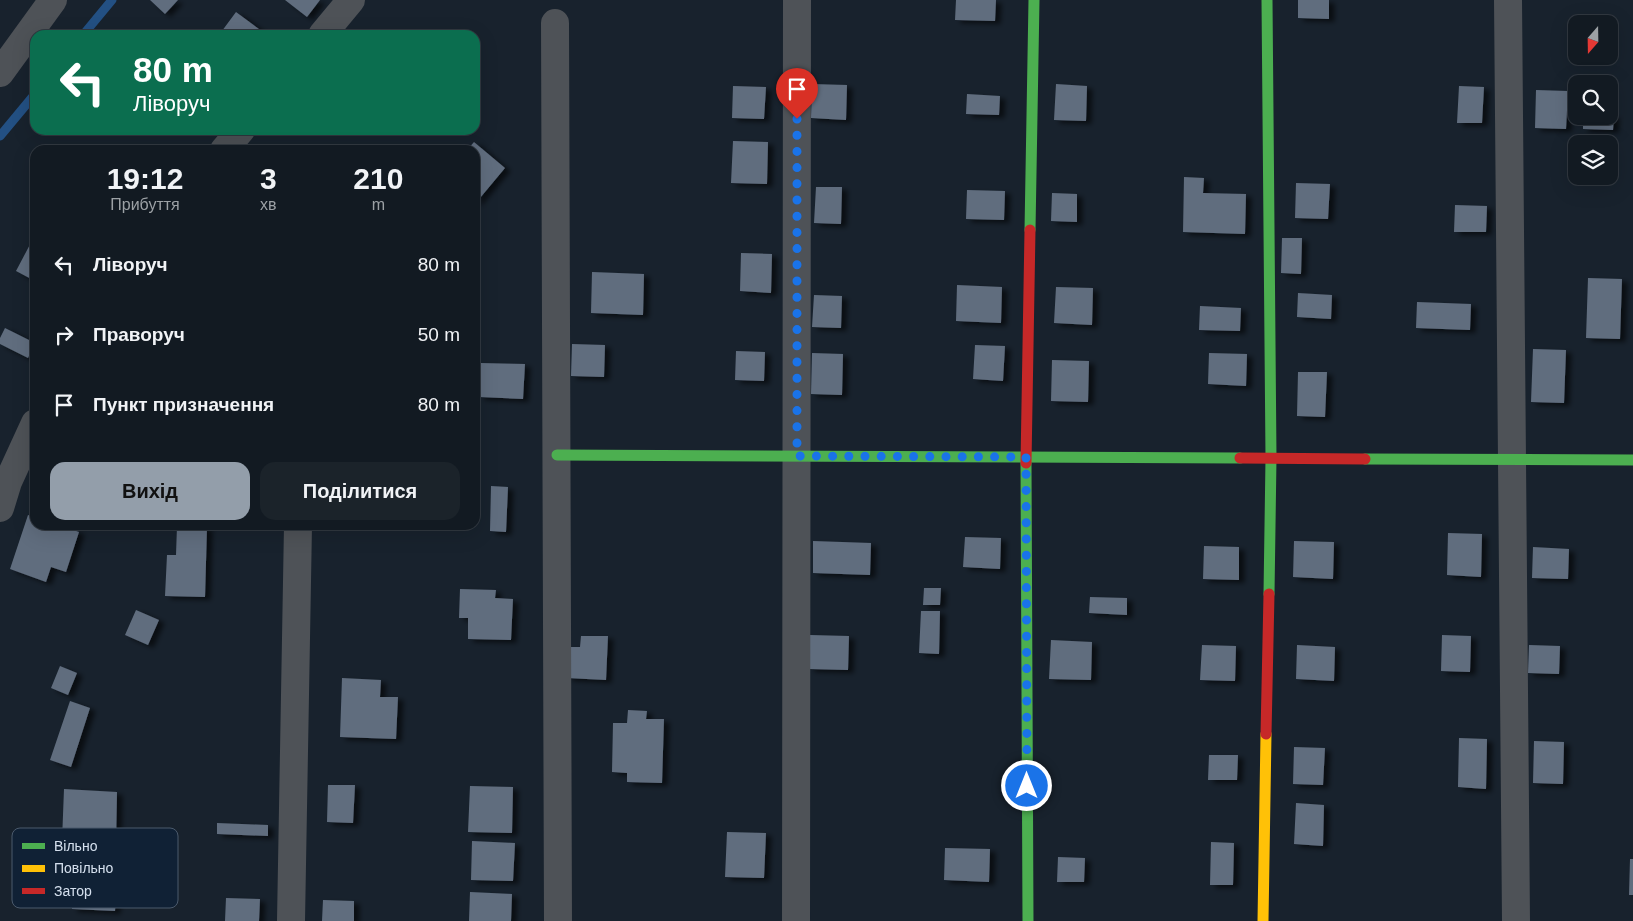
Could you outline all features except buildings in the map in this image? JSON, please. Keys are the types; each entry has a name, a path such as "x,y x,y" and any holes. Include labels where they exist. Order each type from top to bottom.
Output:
{"street":[{"path":"31,30 53,0"},
{"path":"326,30 351,0"},
{"path":"796,921 797,0"},
{"path":"1028,921 1026,457 1034,0"},
{"path":"1263,921 1271,458 1267,0"},
{"path":"1508,0 1516,921"},
{"path":"555,23 558,921"},
{"path":"0,73 30,32"},
{"path":"228,145 237,135"},
{"path":"0,508 8,482 30,434"},
{"path":"557,456 1633,460"},
{"path":"291,921 298,530"}],"waterway":[{"path":"87,30 112,0"},
{"path":"0,136 30,100"}],"traffic: fast":[{"path":"1030,230 1034,0"},
{"path":"1267,0 1271,458 1269,594"},
{"path":"557,455 1240,458"},
{"path":"1365,459 1633,460"},
{"path":"1026,463 1028,921"}],"traffic: slow":[{"path":"1263,921 1266,734"}],"traffic: jam":[{"path":"1026,463 1030,230"},
{"path":"1240,458 1365,459"},
{"path":"1266,734 1269,594"}],"route":[{"path":"797,119 797,456 1026,457 1027,786"}]}
